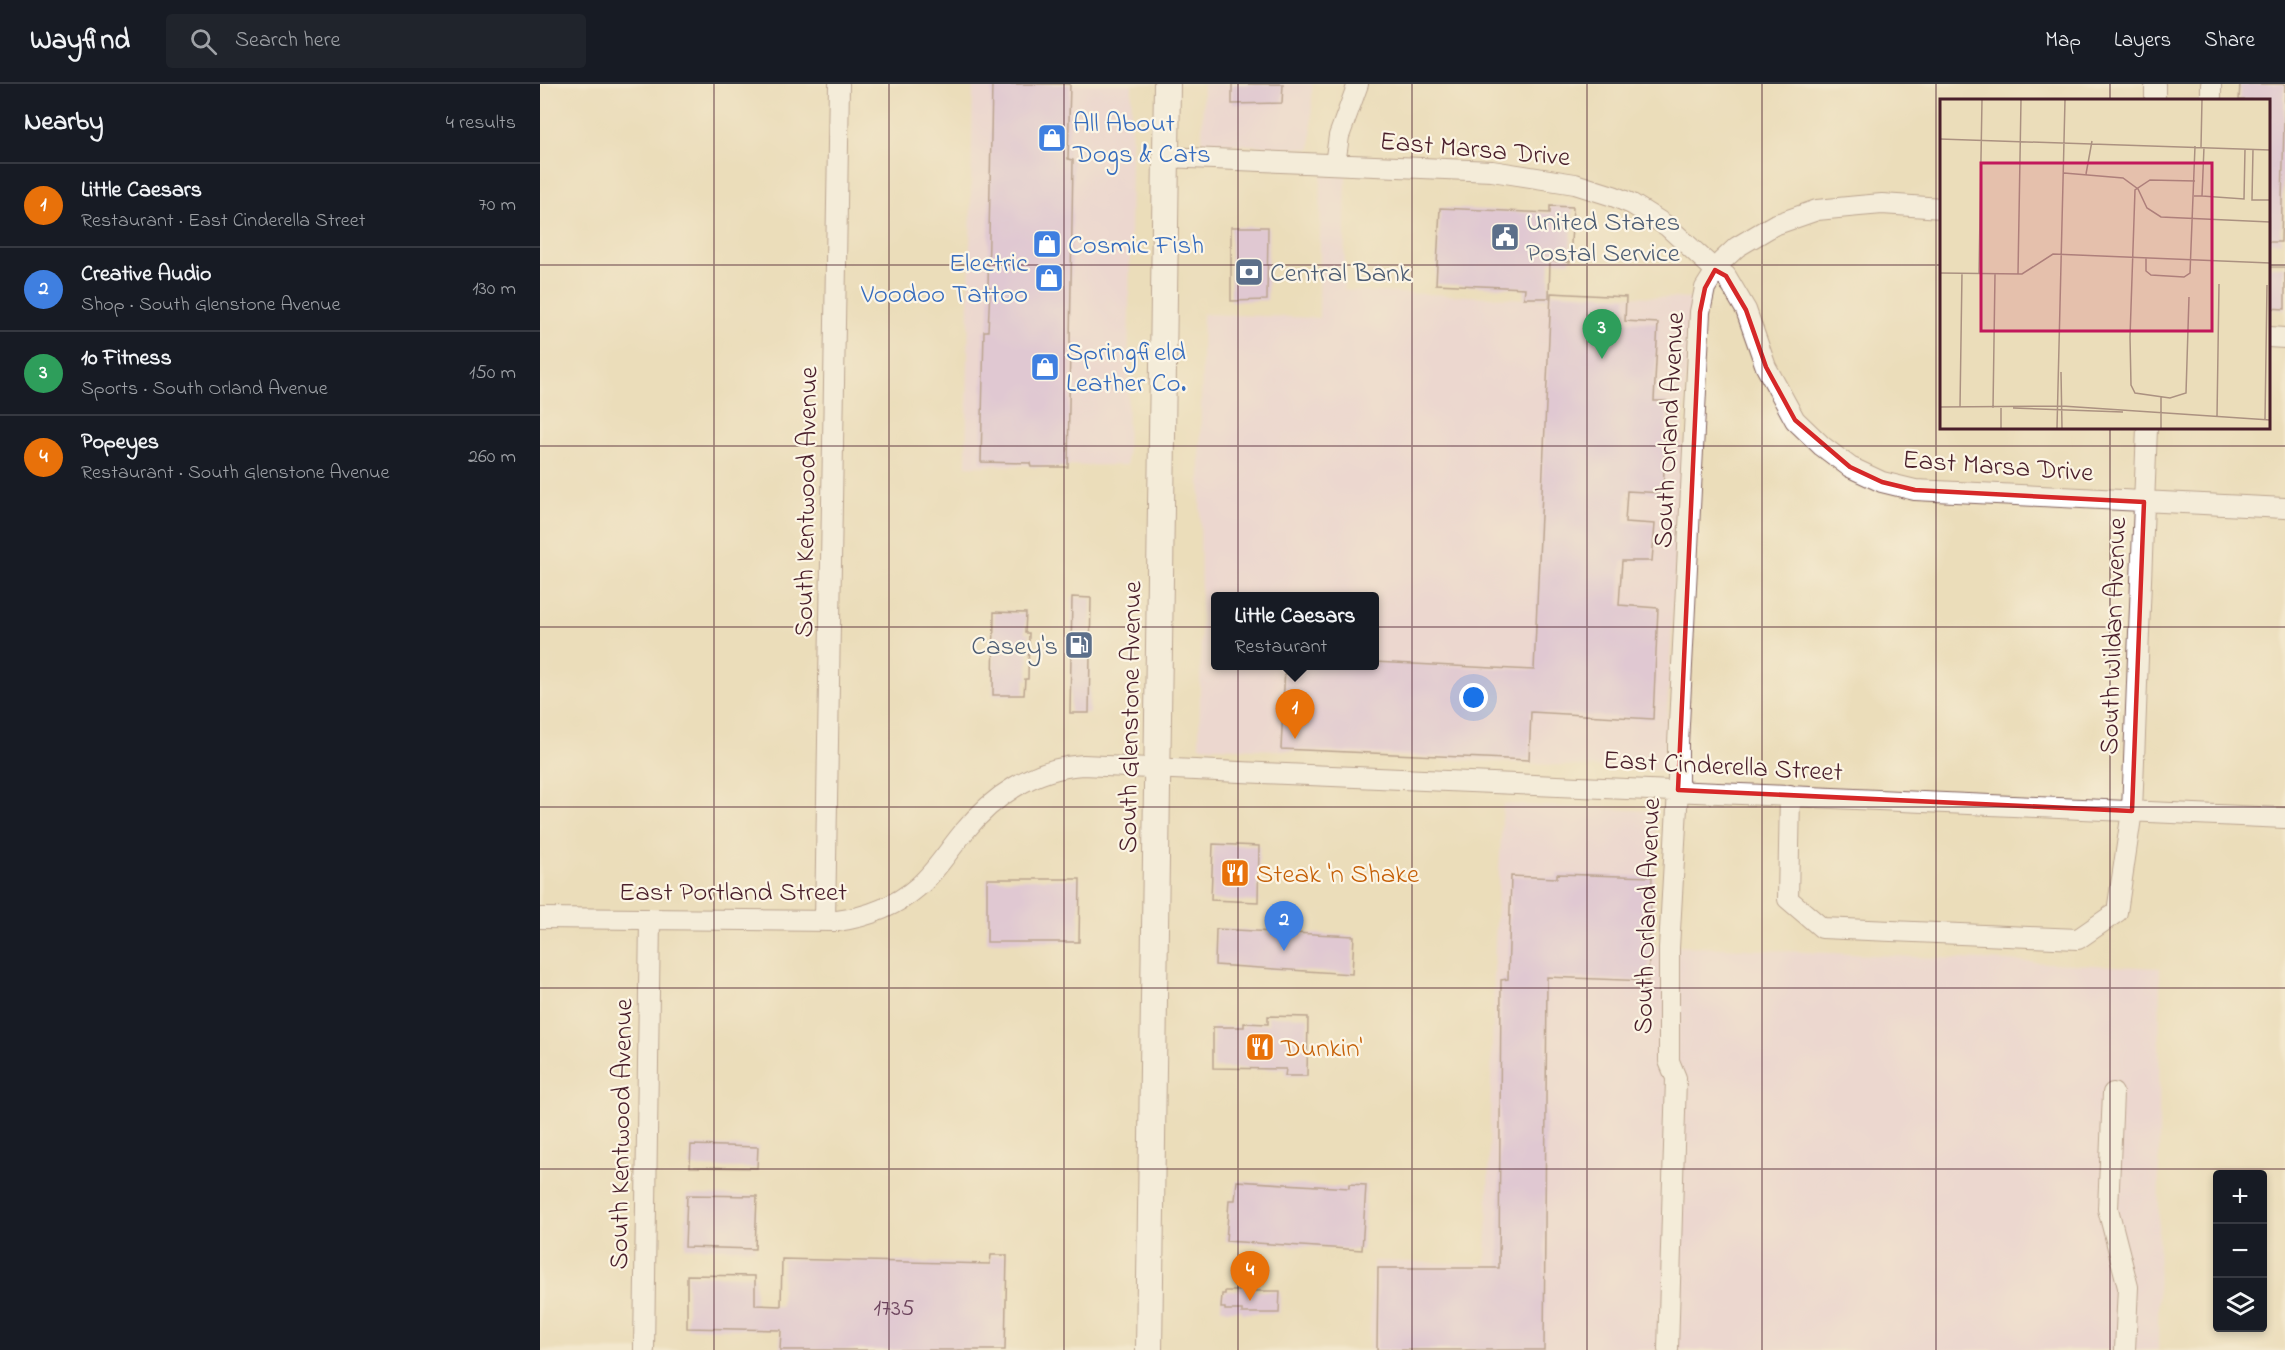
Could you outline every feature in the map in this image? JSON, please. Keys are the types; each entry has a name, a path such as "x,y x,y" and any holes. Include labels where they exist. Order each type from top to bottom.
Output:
{"main road":[{"name":"South Glenstone Avenue","path":"1149,1350 1167,84"}],"street":[{"name":"South Kentwood Avenue","path":"825,921 839,84"},
{"path":"1335,164 1339,136 1358,84"},
{"name":"East Marsa Drive","path":"1166,157 1492,171 1548,178 1585,186 1613,196 1650,215 1684,240 1715,270 1726,276 1746,310 1766,367 1795,420 1821,446 1850,467 1882,482 1915,490 2285,508"},
{"path":"1715,270 1737,247 1774,225 1817,210 1882,204 1940,208"},
{"name":"South Orland Avenue","path":"1668,1350 1676,1078 1669,1061 1669,948 1700,312 1705,288 1715,270"},
{"name":"South Wildan Avenue","path":"1790,795 1788,899 1822,928 2078,939 2117,912 2132,811 2147,429"},
{"name":"East Portland Street","path":"540,918 825,921 865,917 906,896 931,874 963,833 988,806 1032,777 1066,766 1158,767"},
{"name":"East Cinderella Street","path":"1158,767 2285,818"},
{"name":"South Kentwood Avenue","path":"644,1350 650,919"},
{"path":"2114,1094 2108,1209 2128,1287 2125,1350"}],"highlighted area":[{"path":"1715,270 1726,276 1746,310 1766,367 1795,420 1850,467 1882,482 1915,490 2144,502 2132,811 1678,790 1700,312 1705,288"}],"shaded area":[{"path":"973,84 1132,84 1127,465 966,466"},
{"path":"1203,84 1312,84 1311,149 1202,142"},
{"path":"1321,175 1346,175 1344,290 1548,300 1548,292 1693,299 1687,365 1664,771 1199,746 1203,314 1319,318"},
{"path":"1503,804 1656,811 1653,945 2160,968 2158,1350 1369,1350 1373,1261 1486,1264 1495,942"}],"building":[{"path":"992,84 1070,84 1068,159 1073,160 1068,467 1031,467 1030,463 981,462 984,331 988,331 990,288 988,288"},
{"path":"1232,84 1283,84 1282,103 1232,104"},
{"path":"2240,84 2285,84 2281,242 2270,242 2270,99 2239,99"},
{"name":"United States Postal Service","path":"1550,206 1573,207 1570,262 1550,261 1549,298 1524,298 1525,288 1436,284 1440,208 1550,213"},
{"name":"Central Bank","path":"1231,227 1268,227 1267,300 1231,301"},
{"path":"2270,267 2285,267 2285,309 2270,308"},
{"path":"1551,293 1626,297 1625,321 1658,323 1654,401 1667,401 1663,493 1627,491 1625,522 1655,524 1652,561 1622,561 1619,605 1658,608 1653,719 1531,712 1529,760 1281,749 1285,670 1379,670 1379,662 1534,670"},
{"path":"1072,597 1091,598 1089,713 1070,713"},
{"path":"994,612 1026,613 1025,633 1029,633 1028,679 1025,679 1024,695 993,695"},
{"name":"Steak 'n Shake","path":"1213,844 1259,846 1258,902 1211,900"},
{"path":"1557,874 1652,877 1648,981 1547,977 1544,1350 1377,1350 1378,1268 1499,1268 1501,980 1508,979 1511,876 1557,878"},
{"path":"987,879 1080,879 1079,942 987,942"},
{"path":"1216,929 1354,936 1352,974 1215,965"},
{"name":"Dunkin'","path":"1268,1016 1308,1017 1307,1076 1285,1076 1286,1069 1213,1068 1213,1027 1244,1027 1244,1023 1268,1024"},
{"path":"691,1145 758,1147 757,1168 690,1167"},
{"path":"1237,1181 1349,1188 1349,1184 1366,1185 1362,1250 1226,1241 1229,1200 1235,1200"},
{"path":"687,1195 757,1196 755,1249 685,1247"},
{"path":"991,1255 1007,1255 1005,1350 780,1350 781,1330 687,1328 687,1275 755,1276 755,1305 781,1306 782,1259 990,1264"},
{"path":"1239,1287 1255,1288 1255,1291 1280,1291 1279,1313 1242,1313 1242,1310 1221,1308 1222,1294 1225,1294 1225,1291 1239,1291"}],"place":[{"name":"All About Dogs & Cats","path":"1052,138"},
{"name":"United States Postal Service","path":"1505,237"},
{"name":"Cosmic Fish","path":"1047,244"},
{"name":"Central Bank","path":"1249,272"},
{"name":"Electric Voodoo Tattoo","path":"1049,278"},
{"name":"10 Fitness","path":"1602,359"},
{"name":"Springfield Leather Co.","path":"1045,367"},
{"name":"Casey's","path":"1079,645"},
{"name":"Little Caesars","path":"1295,739"},
{"name":"Steak 'n Shake","path":"1235,873"},
{"name":"Creative Audio","path":"1284,951"},
{"name":"Dunkin'","path":"1260,1047"},
{"name":"Popeyes","path":"1250,1301"}]}
